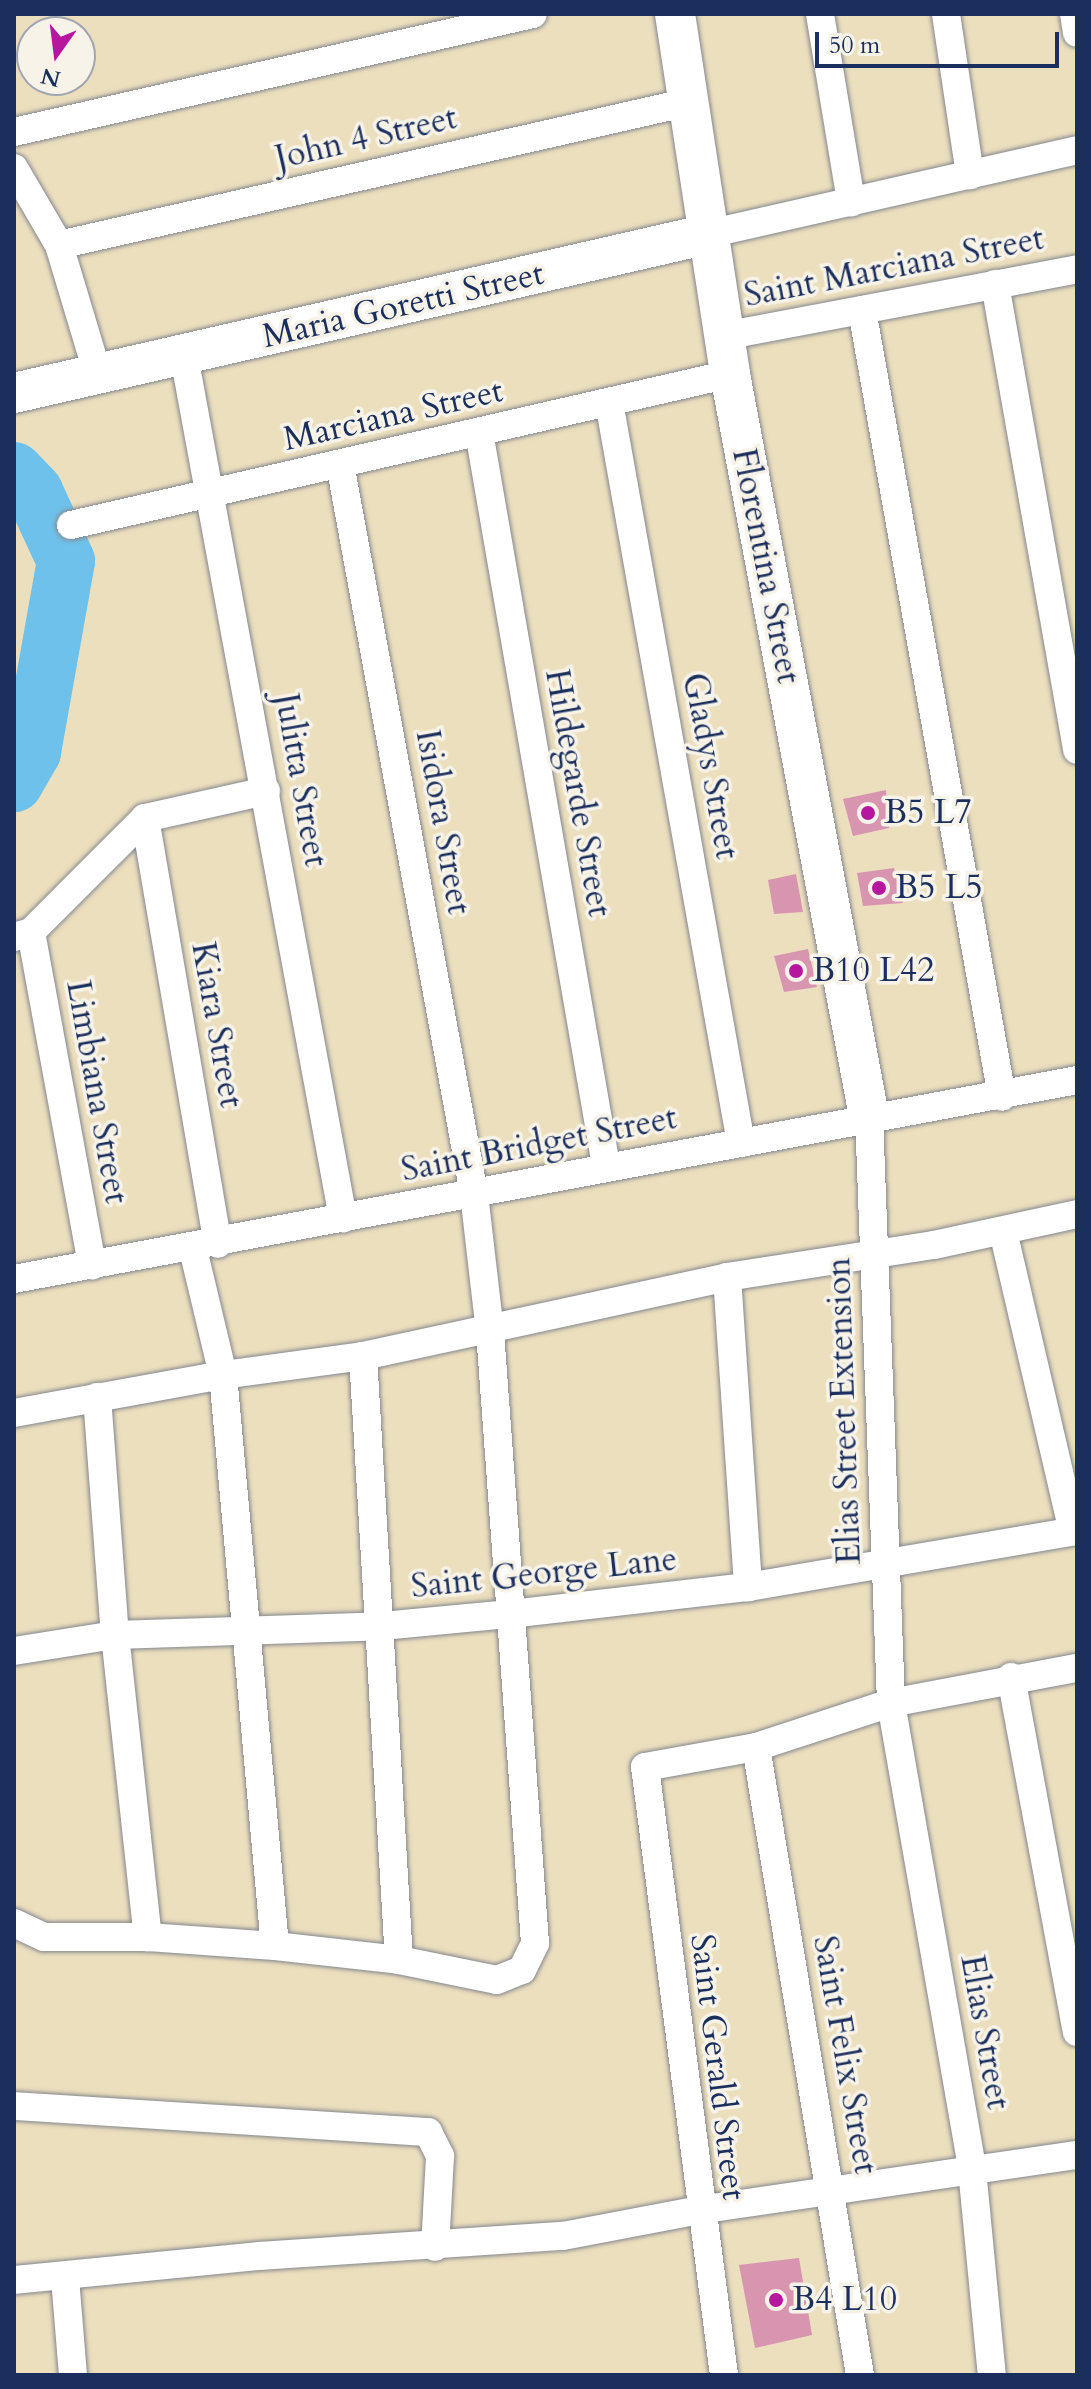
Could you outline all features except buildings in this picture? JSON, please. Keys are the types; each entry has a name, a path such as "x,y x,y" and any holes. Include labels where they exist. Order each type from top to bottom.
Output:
{"street":[{"path":"14,132 533,14"},
{"name":"Florentina Street","path":"675,14 727,355 869,1116"},
{"path":"820,14 851,202"},
{"path":"946,14 970,175"},
{"path":"1074,14 1077,33"},
{"name":"John 4 Street","path":"59,245 689,102"},
{"path":"708,234 1077,150"},
{"path":"14,168 59,245 98,375"},
{"name":"Maria Goretti Street","path":"19,392 708,234"},
{"name":"Saint Marciana Street","path":"727,355 862,310 1077,269"},
{"path":"995,284 1077,750"},
{"path":"862,310 1002,1097"},
{"name":"Marciana Street","path":"71,525 609,402 727,355"},
{"name":"Julitta Street","path":"184,356 212,493 343,1218"},
{"name":"Gladys Street","path":"609,402 741,1143"},
{"name":"Hildegarde Street","path":"479,432 606,1166"},
{"name":"Isidora Street","path":"14,1923 44,1937 148,1937 275,1946 399,1960 497,1980 522,1970 532,1952 536,1935 490,1332 474,1194 340,464"},
{"path":"22,935 145,818 266,791"},
{"name":"Kiara Street","path":"145,818 223,1375 250,1633 275,1946"},
{"name":"Limbiana Street","path":"22,935 92,1265"},
{"name":"Saint Bridget Street","path":"14,1279 205,1246 869,1116 1002,1097 1077,1080"},
{"name":"Elias Street Extension","path":"869,1116 891,1703"},
{"path":"14,1413 223,1375 363,1356 490,1332 727,1277 1003,1231 1077,1214"},
{"path":"1003,1231 1075,1531"},
{"path":"727,1277 748,1587"},
{"path":"363,1356 382,1626 399,1960"},
{"path":"97,1397 115,1635 148,1937"},
{"name":"Saint George Lane","path":"14,1651 115,1635 250,1633 382,1626 510,1614 748,1587 885,1561 1075,1531"},
{"path":"756,1747 891,1703 1011,1677 1077,1668"},
{"path":"1011,1677 1077,2032"},
{"name":"Elias Street","path":"891,1703 972,2169 992,2375"},
{"name":"Saint Gerald Street","path":"724,2375 699,2210 645,1767 756,1747"},
{"name":"Saint Felix Street","path":"756,1747 832,2190 860,2375"},
{"path":"14,2106 428,2132 440,2156 435,2247"},
{"path":"14,2280 65,2278 259,2256 435,2247 563,2236 699,2210 1077,2155"},
{"path":"65,2278 73,2375"}],"waterway":[{"path":"14,471 34,492 66,561 32,752 14,783"}],"place":[{"name":"B5 L7","path":"868,813"},
{"name":"B5 L5","path":"879,888"},
{"name":"B10 L42","path":"796,971"},
{"name":"B4 L10","path":"776,2300"}]}
